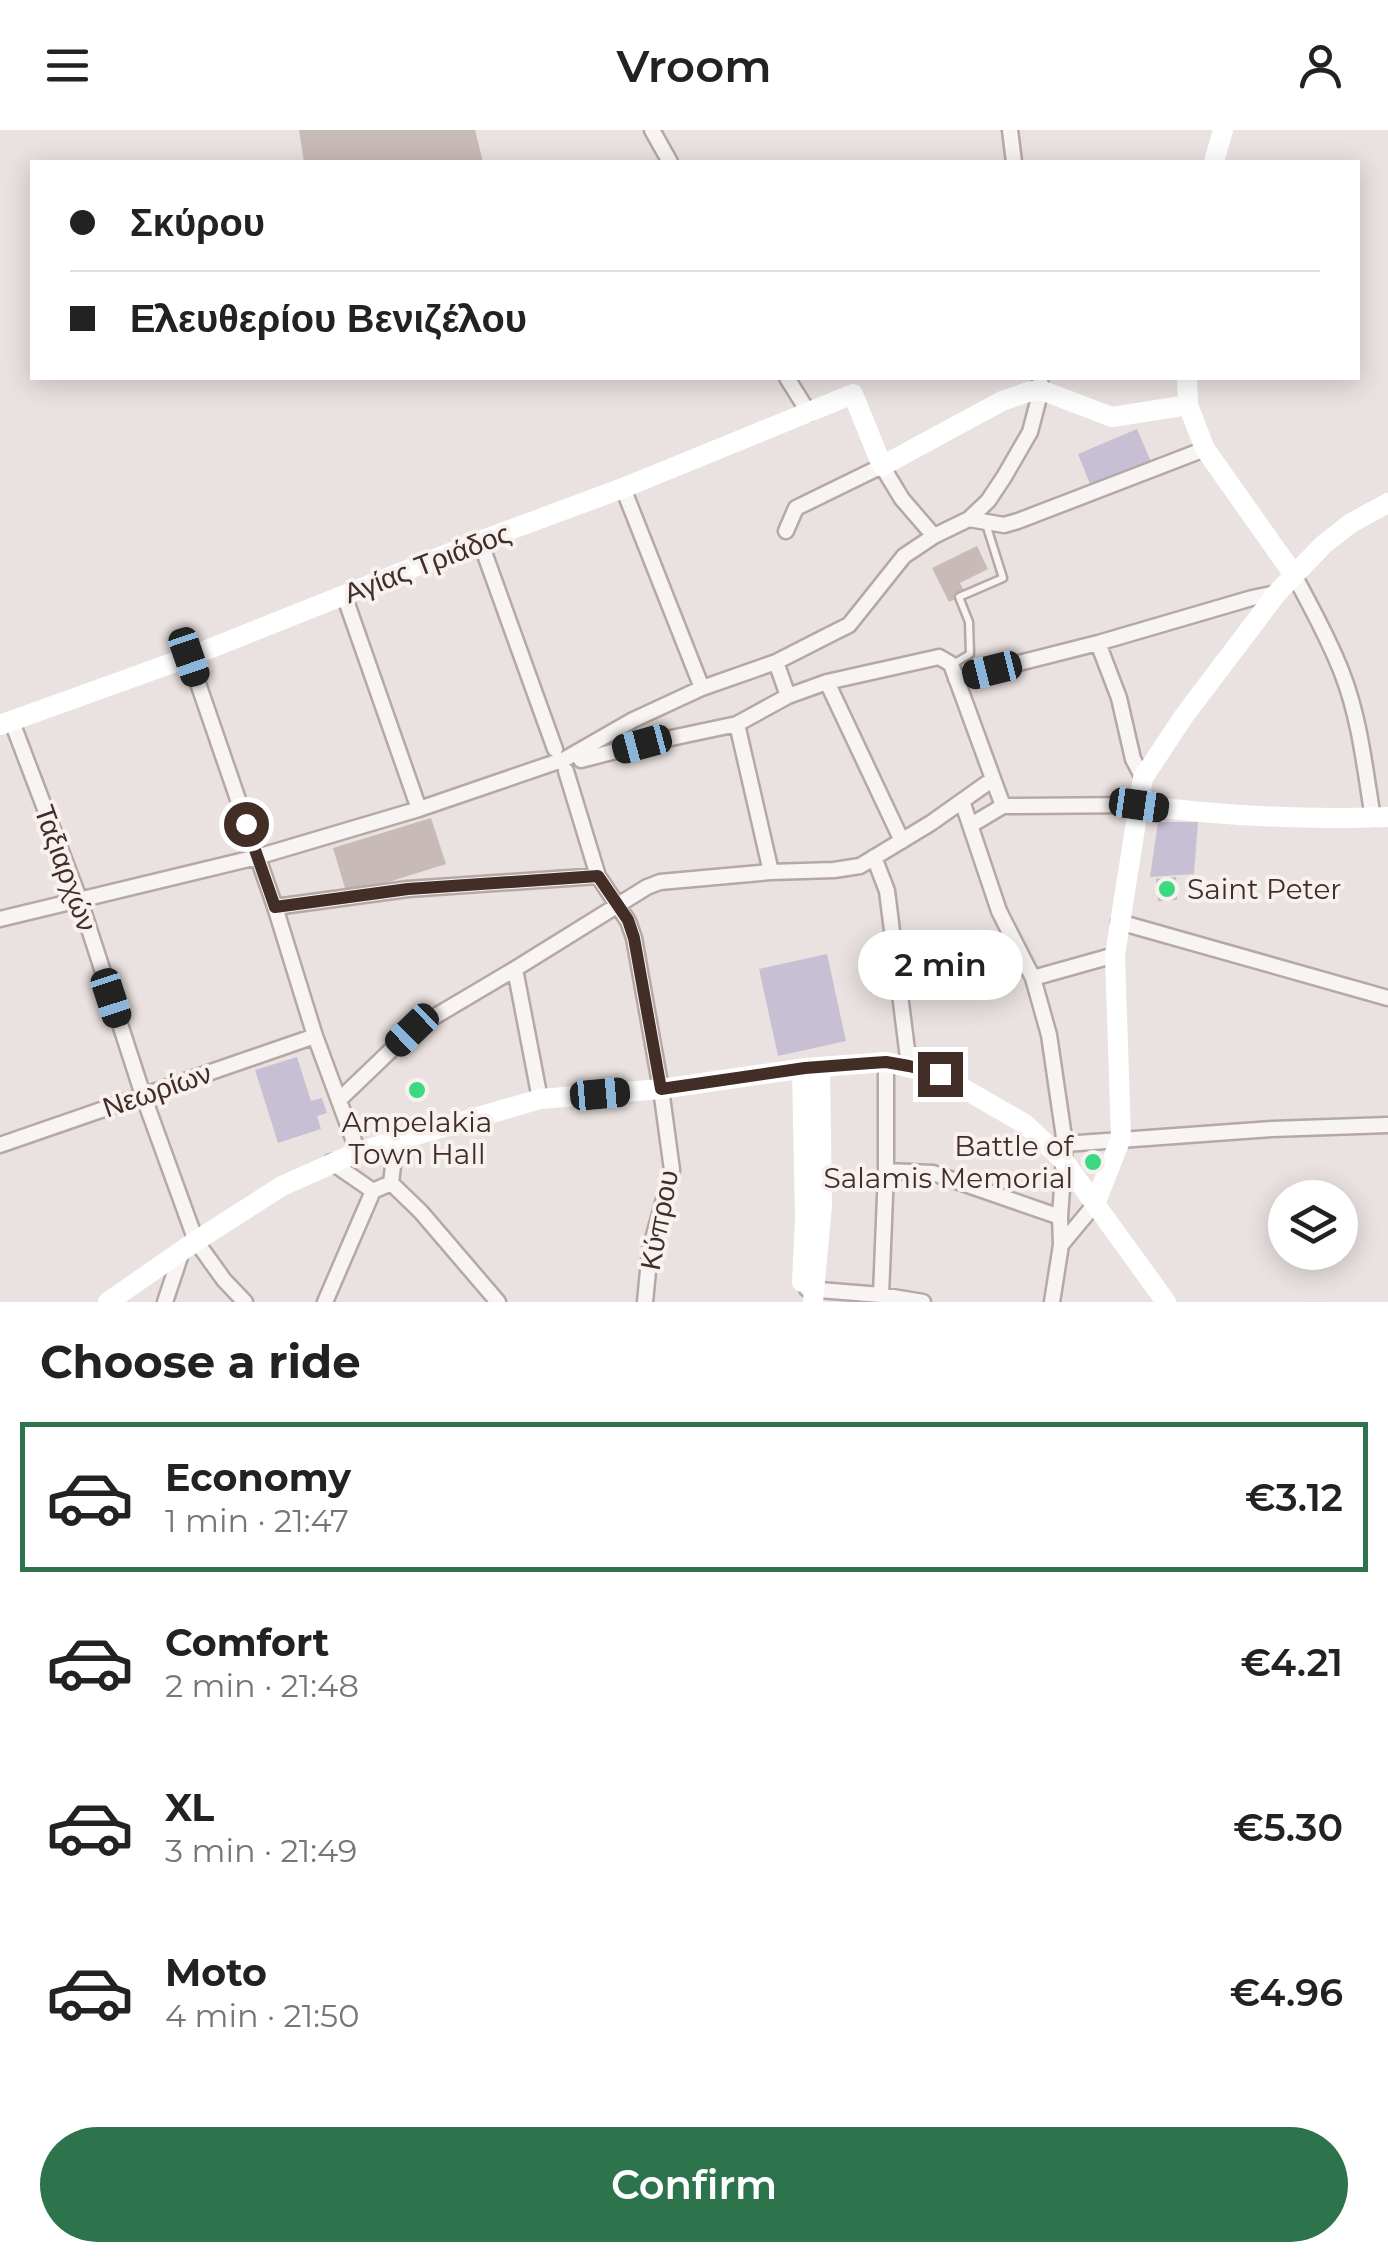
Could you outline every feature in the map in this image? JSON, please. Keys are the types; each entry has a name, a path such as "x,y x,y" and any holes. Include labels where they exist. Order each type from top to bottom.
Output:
{"street":[{"path":"652,130 669,160"},
{"path":"1010,130 1014,160"},
{"path":"1215,160 1223,130"},
{"path":"788,380 809,414"},
{"path":"971,826 1003,806 1139,805 1199,814 1381,817 1343,676 1294,575 1205,449 1188,406 1188,380"},
{"path":"786,531 796,508 1041,384 1112,417 1188,406"},
{"path":"0,919 258,857 565,759 633,720 702,688 776,662 849,625 904,556 969,519 988,502 1030,432 1041,384"},
{"name":"Αγίας Τριάδος","path":"6,724 623,488 852,394 882,466"},
{"path":"969,519 1004,524 1018,521 1205,449"},
{"path":"882,466 902,498 934,536"},
{"path":"623,488 702,688"},
{"path":"1061,1245 1095,1204 1122,1138 1115,955 1143,778 1184,716 1277,593 1323,545 1351,523 1388,503"},
{"path":"480,541 555,750"},
{"path":"954,671 1098,644 1277,593"},
{"path":"344,595 418,809"},
{"path":"1098,644 1118,698 1133,759 1143,778"},
{"path":"189,657 315,1036 358,1152"},
{"path":"580,760 737,724 788,696 827,682 938,657 954,671 1003,806"},
{"path":"776,662 788,696"},
{"path":"827,682 902,841"},
{"path":"633,720 642,744"},
{"name":"Ταξιαρχών","path":"6,724 80,901 189,1246 244,1302"},
{"path":"737,724 771,872"},
{"name":"Κύπρου","path":"566,771 598,876 628,920 634,938 661,1089 672,1170 650,1250 644,1302"},
{"path":"340,1100 412,1030 647,887 660,882 860,866 993,779"},
{"path":"962,801 999,910 1033,978 1050,1035 1065,1153 1061,1245 1052,1302"},
{"path":"874,857 887,891 909,1066"},
{"path":"275,907 408,889 598,876"},
{"path":"1120,922 1388,998"},
{"path":"1033,978 1115,955"},
{"path":"515,969 540,1099"},
{"name":"Νεωρίων","path":"0,1145 315,1036"},
{"path":"882,1295 886,1062"},
{"path":"108,1302 282,1186 331,1162 396,1140 540,1099 886,1062 940,1074 1025,1124 1065,1153 1095,1204 1166,1302"},
{"path":"811,1068 805,1218 807,1295 882,1295 923,1302"},
{"path":"1065,1153 1122,1138 1388,1126"},
{"path":"391,1183 396,1140"},
{"path":"331,1162 373,1191"},
{"path":"886,1171 933,1172 1060,1217"},
{"path":"325,1302 373,1191 391,1183"},
{"path":"391,1183 422,1212 498,1302"},
{"path":"165,1302 189,1246"}],"lane":[{"path":"954,671 970,654 969,622 959,597 1003,578 986,522"}],"shaded area":[{"path":"1137,429 1152,464 1092,489 1078,454"},
{"path":"1158,822 1198,822 1194,874 1150,877"},
{"path":"827,954 846,1041 778,1056 759,969"},
{"path":"297,1057 311,1101 322,1098 327,1113 317,1116 321,1129 278,1143 255,1070"}],"building":[{"path":"299,130 475,130 482,160 304,160"},
{"path":"977,546 988,569 960,583 966,594 949,602 932,568"},
{"path":"431,818 446,864 347,895 333,848"},
{"name":"Saint Peter","path":"1176,877 1177,900 1158,901 1156,879"}],"place":[{"name":"Saint Peter","path":"1167,889"},
{"name":"Ampelakia Town Hall","path":"417,1090"},
{"name":"Battle of Salamis Memorial","path":"1093,1162"}],"route":[{"path":"246,824 275,907 408,889 598,876 628,920 634,938 661,1089 805,1068 886,1062 940,1074"}]}
